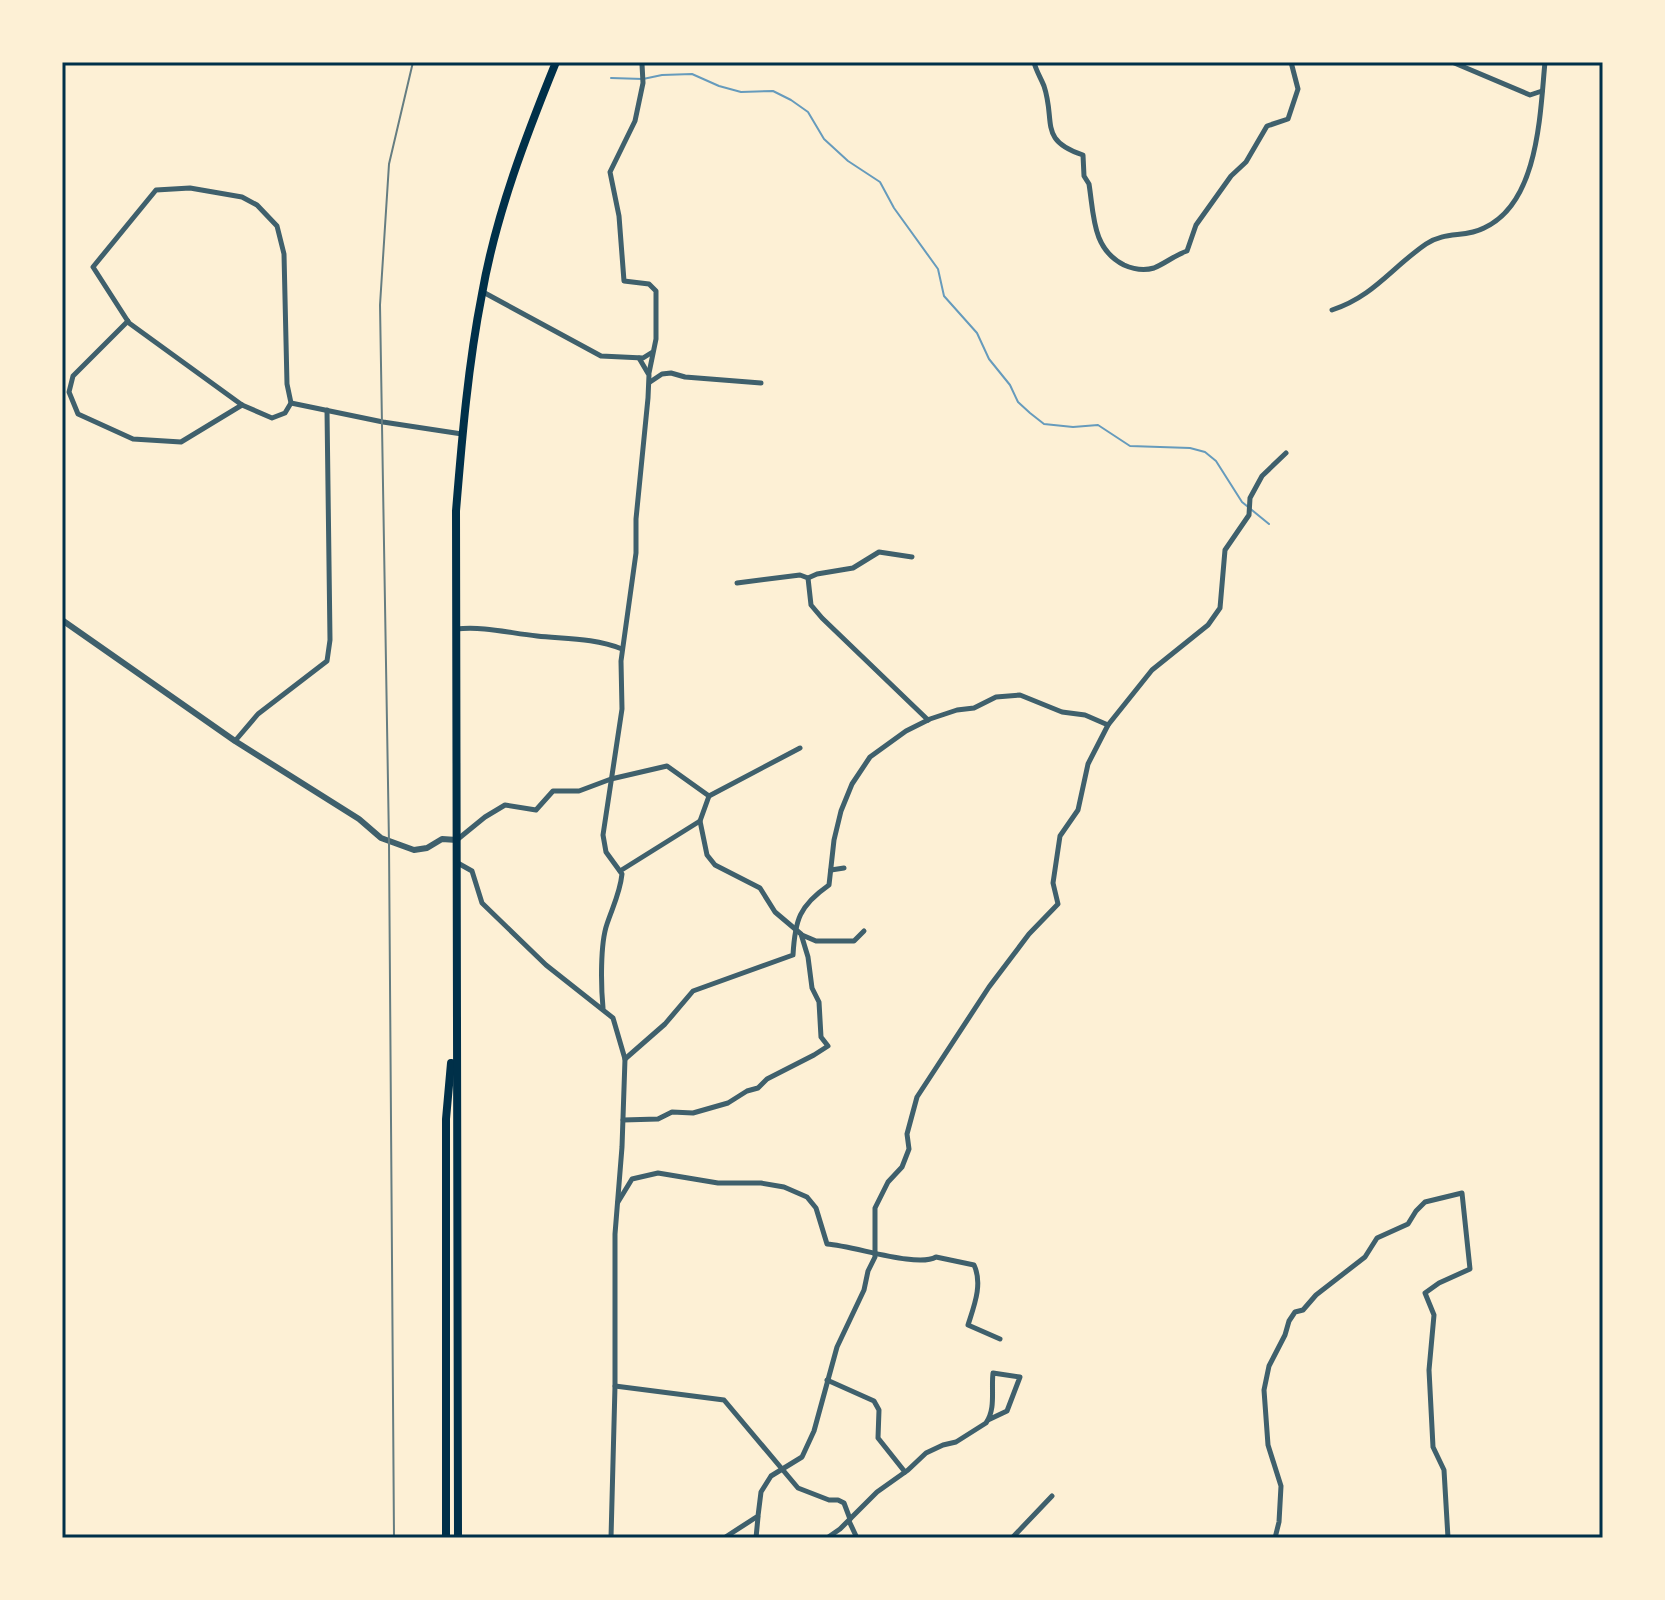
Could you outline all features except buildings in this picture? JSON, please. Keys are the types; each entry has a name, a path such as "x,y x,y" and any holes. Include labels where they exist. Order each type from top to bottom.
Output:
{"highway":[{"path":"458,1538 456,511 462,434 482,291 504,204 556,62"},
{"path":"446,1538 446,1119 455,1003"}],"street":[{"path":"1034,62 1044,86 1054,137 1061,147 1083,155 1084,176 1089,184 1098,241 1116,261 1140,269 1154,268 1187,251 1201,217 1231,176 1246,162 1267,126 1288,119 1298,89 1291,62"},
{"path":"1452,62 1530,95 1542,91"},
{"path":"1332,310 1358,301 1412,253 1436,237 1485,228 1509,209 1518,195 1535,150 1545,62"},
{"path":"603,1008 600,986 606,927 619,896 622,874 606,852 603,835 622,709 622,649 636,553 636,519 649,379 656,339 656,291 649,284 624,281 619,216 610,172 635,121 643,83 642,63"},
{"path":"190,188 242,197 257,205 277,226 284,254 287,384 291,403 285,413 272,418 242,405 128,321 93,267 156,190 190,188"},
{"path":"482,291 601,356 639,358 652,353"},
{"path":"128,321 73,376 69,392 78,414 133,439 181,442 242,405"},
{"path":"639,358 649,379"},
{"path":"649,379 671,373 685,377 761,383"},
{"path":"291,403 462,434"},
{"path":"235,741 258,714 327,661 330,640 327,410"},
{"path":"756,1538 761,1492 771,1476 802,1457 814,1431 837,1347 864,1290 875,1252 875,1208 888,1182 902,1167 909,1149 907,1134 917,1097 989,987 1029,934 1058,904 1053,883 1060,836 1078,810 1088,764 1108,725 1152,670 1208,625 1220,608 1225,550 1249,515 1250,498 1262,476 1286,453"},
{"path":"737,583 800,575 808,578 853,568 879,552 912,557"},
{"path":"808,578 811,605 816,612 928,720"},
{"path":"62,620 235,741 359,819 389,843 404,848 421,850 442,839 457,840 505,805 536,810 553,791 579,791 611,779 667,766 709,796"},
{"path":"456,629 475,627 536,636 587,639 622,649"},
{"path":"625,1059 665,1024 693,991 793,955 795,927 813,896 829,885 841,811 852,784 870,757 906,731 957,710 974,708 996,697 1020,695 1062,712 1085,715 1108,725"},
{"path":"623,1120 658,1119 672,1112 693,1113 728,1103 828,1046 821,1037 819,1002 812,988 801,934 775,912 760,888 715,865 707,855 700,821 709,796 800,748"},
{"path":"620,871 700,821"},
{"path":"455,862 472,871 482,903 516,938 613,1018 625,1059 615,1234 611,1538"},
{"path":"831,870 844,868"},
{"path":"801,934 816,941 854,941 864,931"},
{"path":"617,1203 632,1179 658,1173 718,1183 761,1183 784,1187 807,1197 816,1208 827,1244 898,1256 915,1262 927,1263 936,1257 974,1265 977,1294 968,1325 1000,1339"},
{"path":"1275,1538 1281,1486 1268,1445 1264,1390 1269,1366 1289,1321 1295,1312 1303,1310 1316,1295 1365,1257 1377,1238 1408,1224 1425,1202 1462,1193 1470,1269 1425,1293 1434,1315 1429,1370 1433,1447 1444,1470 1448,1538"},
{"path":"827,1538 877,1492 930,1450 956,1442 1007,1411 1020,1377 993,1373 993,1414 988,1420"},
{"path":"827,1380 874,1401 879,1410 878,1438 905,1472"},
{"path":"615,1386 724,1400 798,1488 844,1503 857,1538"},
{"path":"1012,1538 1052,1496"},
{"path":"724,1538 758,1516"}],"waterway":[{"path":"611,78 643,79 692,74 741,92 773,91 791,100 808,112 824,139 848,161 880,182 894,208 938,269 944,296 977,333 989,359 1010,385 1018,402 1030,413 1044,424 1073,427 1098,425 1130,446 1190,448 1205,452 1216,461 1242,502 1269,524"}],"railway":[{"path":"394,1538 389,843 380,305 389,164 413,62"}]}
